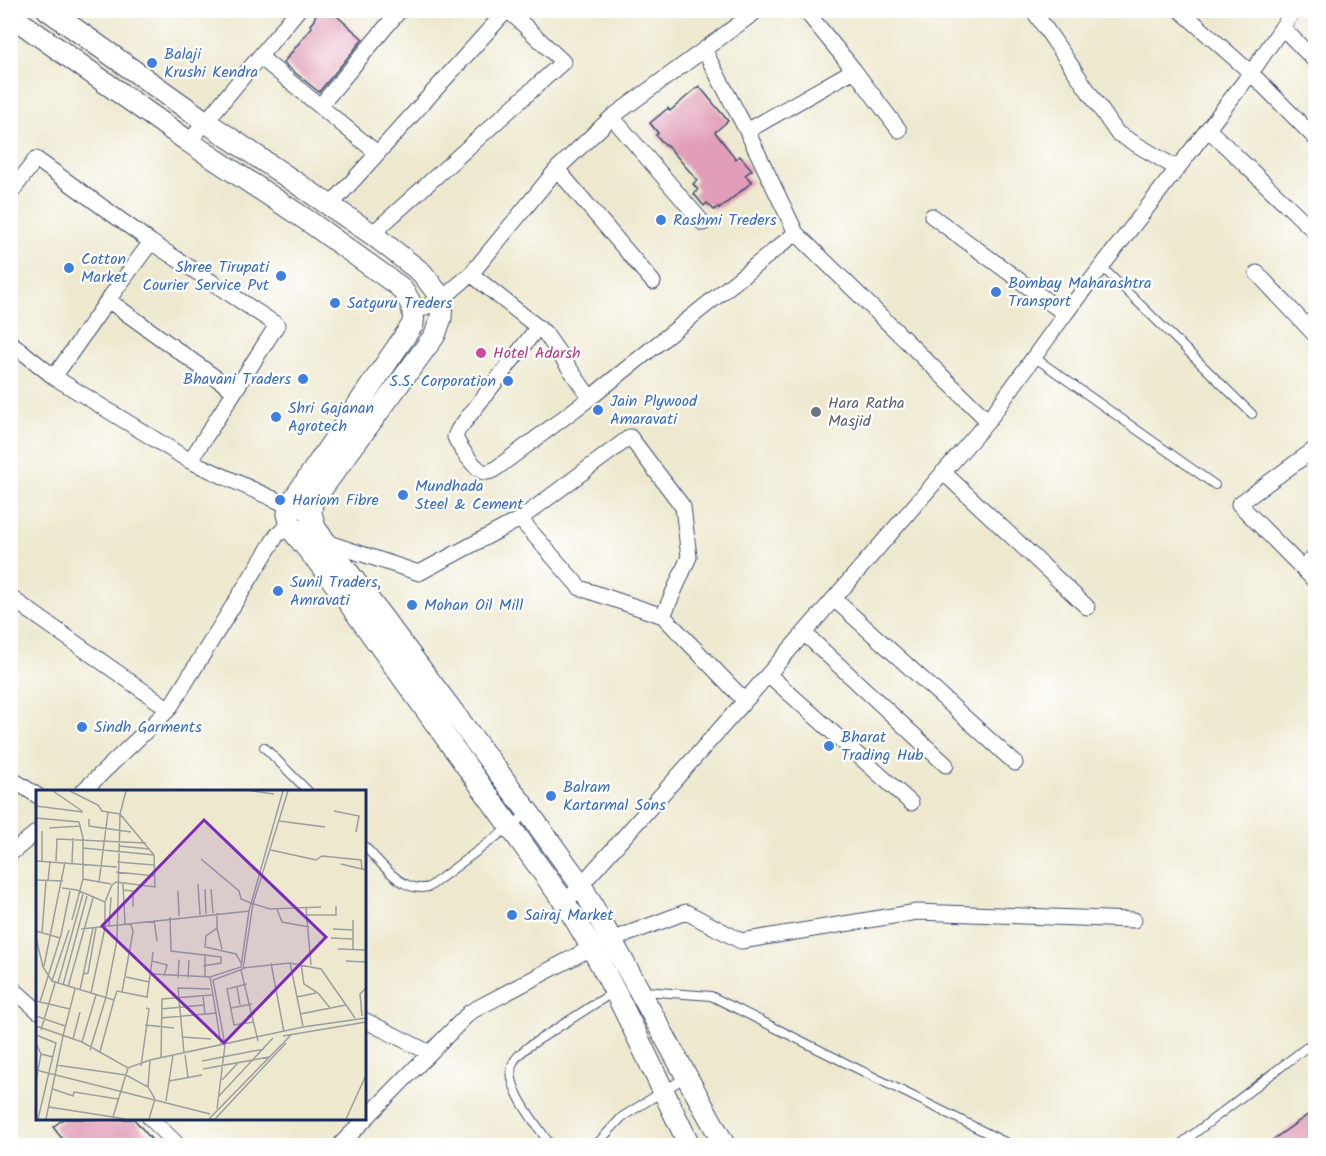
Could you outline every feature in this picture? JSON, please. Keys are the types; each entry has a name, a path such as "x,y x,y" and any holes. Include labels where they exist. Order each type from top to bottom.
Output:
{"street":[{"path":"48,10 206,122 372,234 422,273 442,299 441,318 435,335 312,502 314,532 328,574 565,903 603,943"},
{"path":"189,142 298,10"},
{"path":"320,106 400,10"},
{"path":"330,206 508,10 562,62 372,234"},
{"path":"415,312 442,299 471,274 557,169 612,117 758,10"},
{"path":"805,10 899,130"},
{"path":"1033,10 1117,132 1178,169"},
{"path":"1180,10 1251,73 1316,139"},
{"path":"565,903 769,675 988,421 1065,314 1251,73 1294,10"},
{"path":"1312,10 1316,14"},
{"path":"10,15 400,287 415,312 413,324 169,708 84,790"},
{"path":"1282,27 1316,62"},
{"path":"704,50 747,131 796,233 988,421"},
{"path":"260,57 377,153"},
{"path":"747,131 854,70"},
{"path":"612,117 703,223"},
{"path":"1208,129 1316,233"},
{"path":"10,194 36,159 151,242 277,326 190,461"},
{"path":"557,169 653,282"},
{"path":"932,216 1065,314"},
{"path":"538,327 458,430 455,437 477,469 484,472 492,471 590,398 796,233"},
{"path":"54,377 151,242"},
{"path":"1257,273 1316,336"},
{"path":"471,274 545,333 590,398"},
{"path":"108,300 234,391"},
{"path":"10,342 54,377 190,461 290,515 314,532 419,573 520,519 630,437 683,507 689,556 663,616"},
{"path":"1316,448 1239,504 1316,582"},
{"path":"943,472 1087,607"},
{"path":"290,515 314,532 529,813 581,885 603,943 629,991 687,1076 725,1146"},
{"path":"520,519 580,588 663,616 746,701"},
{"path":"1301,567 1316,556"},
{"path":"10,597 169,708"},
{"path":"834,599 1015,763"},
{"path":"804,633 946,765"},
{"path":"769,675 910,803"},
{"path":"10,778 36,795"},
{"path":"10,854 36,833"},
{"path":"366,1118 470,1012 603,943 686,912 741,941 917,912 1134,920"},
{"path":"10,986 36,1009"},
{"path":"629,991 663,1090 690,1146"},
{"path":"366,1021 430,1053"},
{"path":"152,1120 179,1146"},
{"path":"339,1146 364,1120"}],"lane":[{"path":"1102,267 1252,414"},
{"path":"1034,357 1215,485"},
{"path":"264,747 307,790"},
{"path":"366,848 402,882 412,888 423,889 429,887 529,813"},
{"path":"551,1146 521,1102 514,1086 512,1065 529,1046 629,991 711,996 1012,1146"},
{"path":"1178,1146 1316,1040"},
{"path":"595,1146 622,1117 687,1076"}],"building":[{"path":"317,10 330,10 363,39 319,92 283,63 312,27 310,25"},
{"path":"699,86 728,121 715,132 736,159 740,156 752,170 745,175 752,182 719,209 718,207 714,210 707,203 704,206 694,194 698,190 693,184 697,180 656,135 658,133 650,123 668,108 670,111"},
{"path":"1316,1109 1316,1146 1264,1146"},
{"path":"62,1120 135,1120 151,1139 143,1146 68,1146 53,1127"}],"place":[{"name":"Balaji Krushi Kendra","path":"152,63"},
{"name":"Rashmi Treders","path":"661,220"},
{"name":"Cotton Market","path":"69,268"},
{"name":"Shree Tirupati Courier Service Pvt","path":"281,276"},
{"name":"Bombay Maharashtra Transport","path":"996,292"},
{"name":"Satguru Treders","path":"335,303"},
{"name":"Hotel Adarsh","path":"481,353"},
{"name":"Bhavani Traders","path":"303,379"},
{"name":"S.S. Corporation","path":"508,381"},
{"name":"Jain Plywood Amaravati","path":"598,410"},
{"name":"Hara Ratha Masjid","path":"816,412"},
{"name":"Shri Gajanan Agrotech","path":"276,417"},
{"name":"Mundhada Steel & Cement","path":"403,495"},
{"name":"Hariom Fibre","path":"280,500"},
{"name":"Sunil Traders, Amravati","path":"278,591"},
{"name":"Mohan Oil Mill","path":"412,605"},
{"name":"Sindh Garments","path":"82,727"},
{"name":"Bharat Trading Hub","path":"829,746"},
{"name":"Balram Kartarmal Sons","path":"551,796"},
{"name":"Sairaj Market","path":"512,915"}]}
